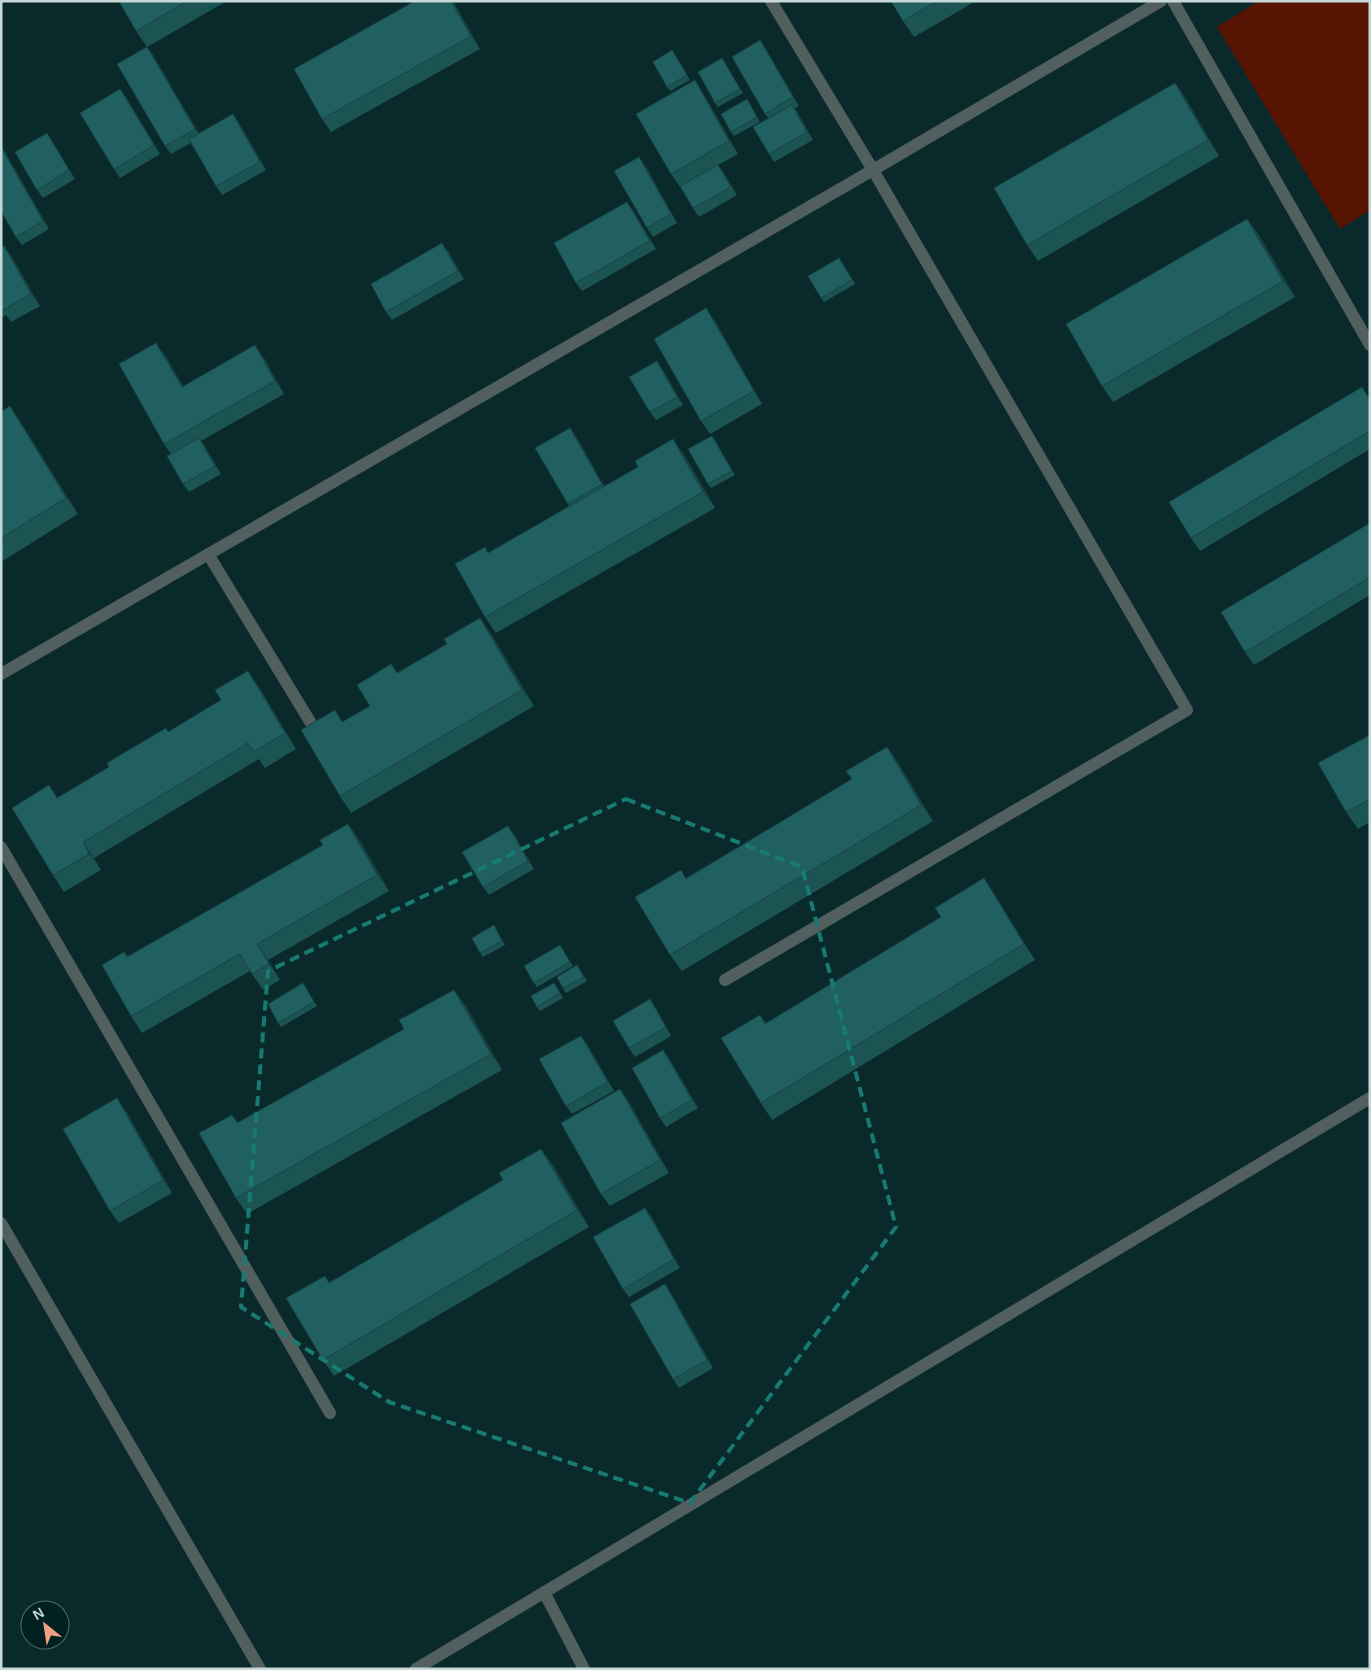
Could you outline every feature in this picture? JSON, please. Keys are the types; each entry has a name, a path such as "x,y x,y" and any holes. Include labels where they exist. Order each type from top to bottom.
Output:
{"street":[{"path":"725,980 1187,710 873,170 771,1"},
{"path":"1,674 873,170 1161,1"},
{"path":"1173,1 1370,345"},
{"path":"208,554 328,752"},
{"path":"1,847 330,1413"},
{"path":"416,1669 1370,1098"},
{"path":"1,1223 260,1669"},
{"path":"544,1592 584,1669"}],"highlighted area":[{"path":"626,799 802,867 896,1227 690,1503 389,1402 241,1307 268,971"}],"shaded area":[{"path":"1259,1 1370,1 1370,210 1340,229 1217,27"}],"building":[{"path":"119,1 187,1 136,31"},
{"path":"415,1 451,1 471,36 322,119 294,69"},
{"path":"891,1 937,1 903,21"},
{"path":"760,40 793,97 765,114 732,57"},
{"path":"147,47 195,129 165,146 117,64"},
{"path":"672,50 687,75 667,87 653,62"},
{"path":"722,58 740,89 715,103 698,72"},
{"path":"695,80 729,141 671,174 636,114"},
{"path":"1175,83 1208,140 1027,245 994,188"},
{"path":"120,89 154,145 114,169 80,113"},
{"path":"747,99 757,117 731,132 721,114"},
{"path":"792,105 807,132 769,154 753,127"},
{"path":"233,114 260,162 216,186 189,139"},
{"path":"47,133 69,170 37,190 15,152"},
{"path":"1,147 43,221 16,237 1,211"},
{"path":"639,157 671,214 647,228 614,171"},
{"path":"718,165 731,187 693,208 680,186"},
{"path":"627,202 650,241 576,283 554,243"},
{"path":"1247,219 1283,281 1102,386 1066,324"},
{"path":"442,243 458,271 386,312 371,284"},
{"path":"4,246 31,294 3,310 1,308 1,248"},
{"path":"839,258 852,280 821,298 808,276"},
{"path":"706,308 754,391 701,421 654,339"},
{"path":"156,343 182,387 255,345 275,381 164,444 119,364"},
{"path":"657,361 677,397 650,412 629,377"},
{"path":"1362,387 1370,400 1370,431 1191,538 1169,502"},
{"path":"10,406 66,498 1,538 1,412"},
{"path":"570,428 602,484 568,504 535,448"},
{"path":"712,436 732,471 708,484 688,449"},
{"path":"199,438 215,466 183,484 167,456"},
{"path":"673,439 703,492 485,617 455,564 485,547 488,553 638,467 635,461"},
{"path":"1370,523 1370,577 1245,652 1221,612"},
{"path":"480,618 522,690 340,796 301,730 335,710 342,722 370,706 357,685 391,664 397,673 447,644 444,639"},
{"path":"248,671 285,733 254,752 248,743 83,842 89,854 53,875 12,808 49,785 57,798 109,767 107,763 166,728 168,732 221,700 215,690"},
{"path":"1370,735 1370,799 1346,812 1318,763"},
{"path":"887,747 921,805 670,955 635,897 681,870 686,879 852,779 846,771"},
{"path":"348,824 377,875 257,944 269,964 252,974 240,954 131,1016 102,965 124,952 127,957 323,845 320,840"},
{"path":"508,826 528,861 483,887 462,852"},
{"path":"984,878 1024,944 761,1103 721,1038 760,1015 765,1024 941,917 935,908"},
{"path":"494,925 502,941 480,953 472,938"},
{"path":"560,945 570,962 534,983 524,966"},
{"path":"577,965 584,977 563,988 557,977"},
{"path":"303,983 314,1002 278,1023 268,1004"},
{"path":"554,983 560,993 537,1007 531,996"},
{"path":"454,990 491,1054 236,1198 199,1133 232,1115 237,1123 404,1029 399,1020"},
{"path":"650,999 666,1027 629,1048 613,1021"},
{"path":"581,1036 608,1082 566,1106 539,1059"},
{"path":"663,1050 692,1100 660,1118 632,1068"},
{"path":"620,1089 660,1160 601,1194 561,1123"},
{"path":"117,1098 163,1180 110,1211 63,1129"},
{"path":"541,1149 577,1210 323,1360 286,1298 325,1276 329,1283 503,1180 499,1173"},
{"path":"645,1208 674,1259 623,1289 593,1237"},
{"path":"665,1284 707,1360 673,1379 630,1304"}]}
